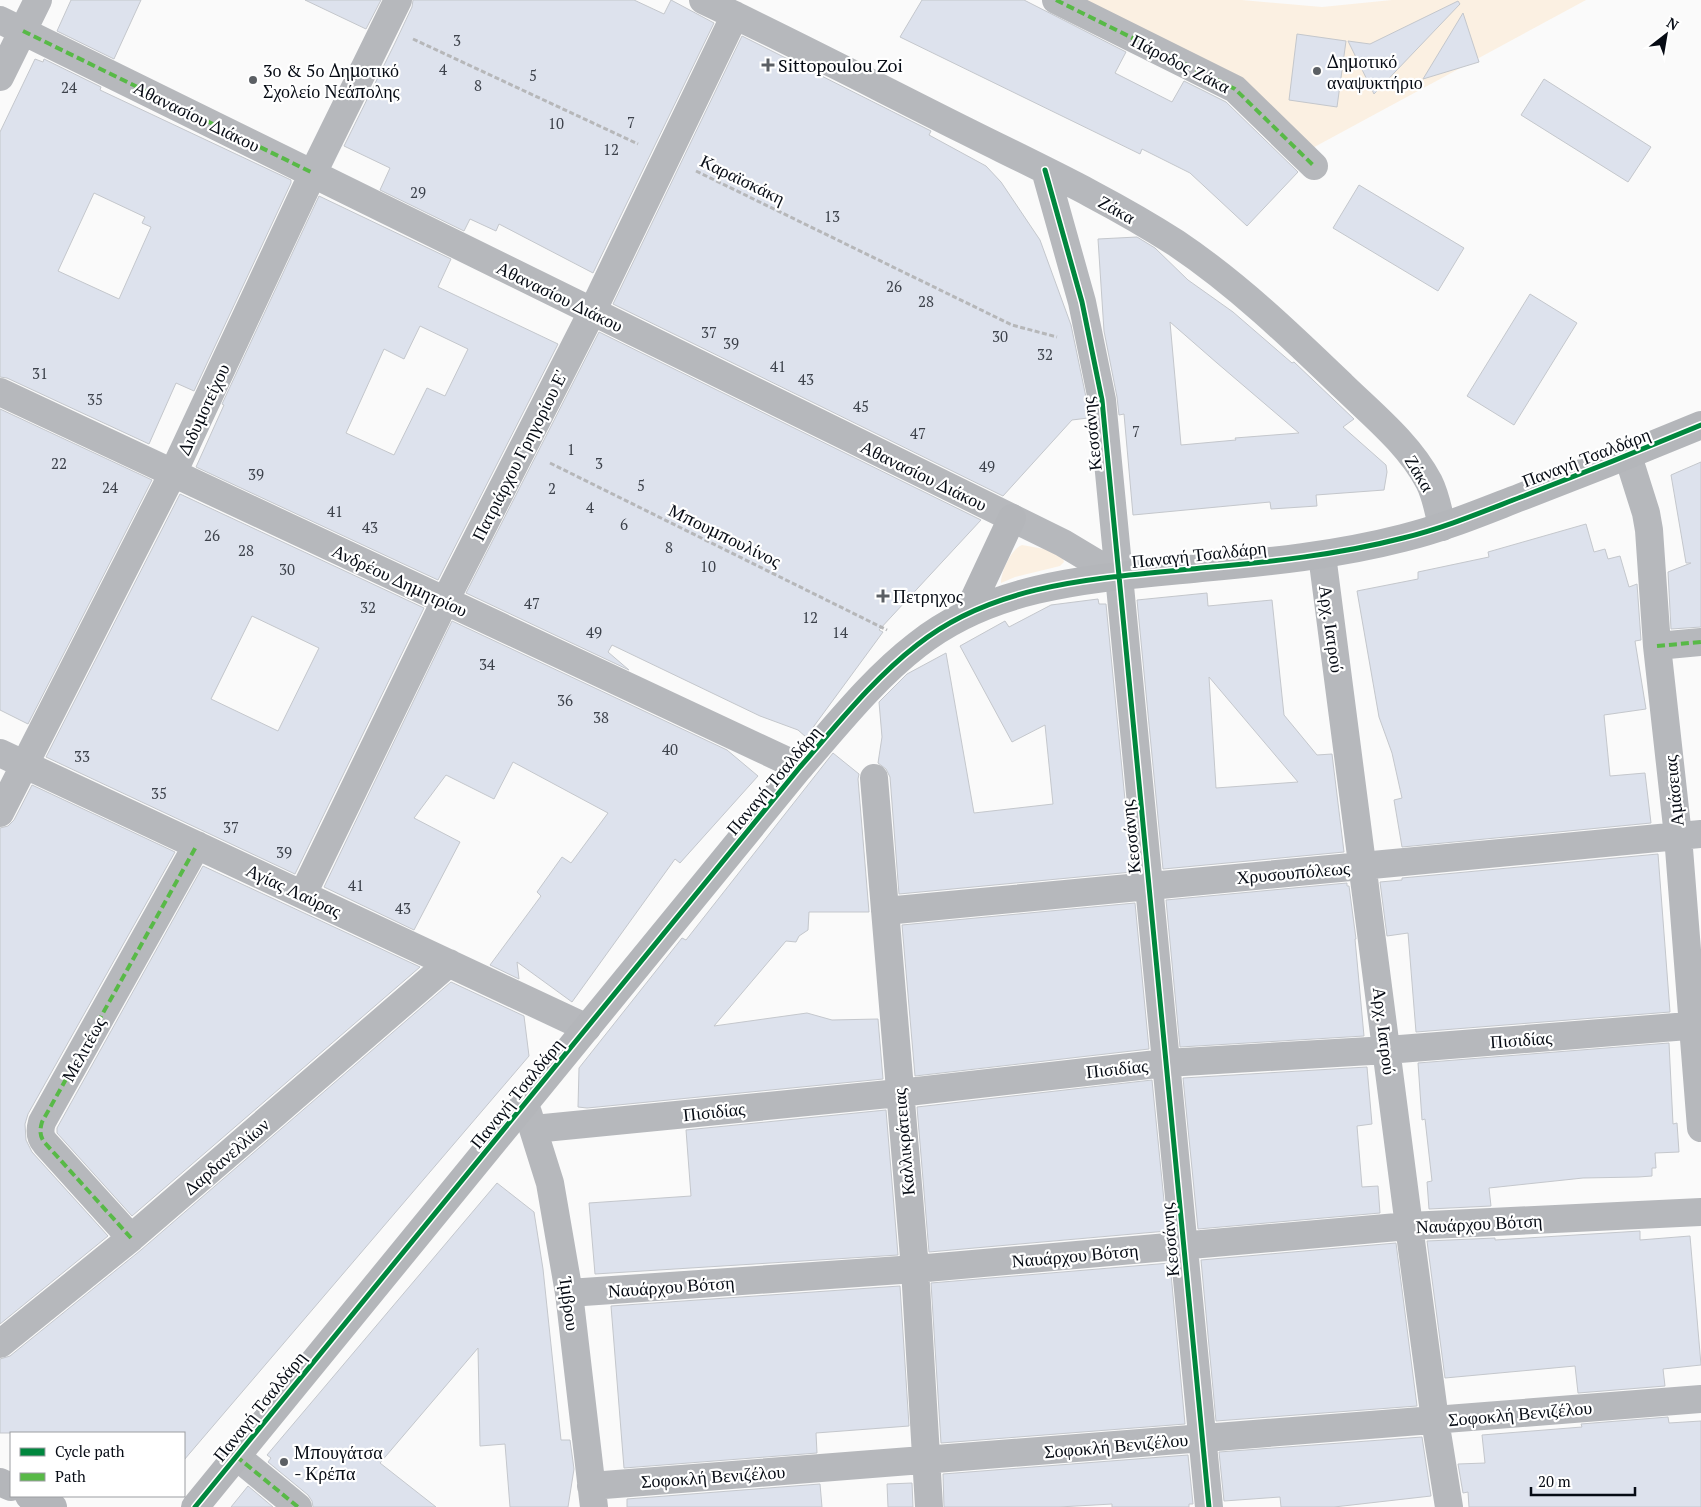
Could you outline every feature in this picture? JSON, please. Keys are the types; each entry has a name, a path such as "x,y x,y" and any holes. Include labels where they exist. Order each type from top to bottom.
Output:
{"street":[{"path":"0,77 12,25 38,0"},
{"name":"Διδυμοτείχου","path":"0,813 173,473 313,173 398,0"},
{"name":"Ζάκα","path":"703,0 1045,170 1119,209 1175,243 1239,291 1296,342 1408,451 1430,483 1439,509 1442,527"},
{"name":"Πάροδος Ζάκα","path":"1056,0 1236,89 1314,166"},
{"name":"Πατριάρχου Γρηγορίου Ε'","path":"303,894 446,601 592,312 735,15"},
{"name":"Αθανασίου Διάκου","path":"12,25 1063,543 1118,576"},
{"name":"Κεσσάνης","path":"1045,170 1082,302 1102,400 1209,1507"},
{"name":"Ανδρέου Δημητρίου","path":"0,392 800,767"},
{"name":"Παναγή Τσαλδάρη","path":"195,1507 236,1456 530,1117 587,1028 800,767 878,681 917,645 967,614 996,601 1055,586 1118,576 1322,554 1403,538 1442,527 1628,456 1701,425"},
{"name":"Αμάσειας","path":"1628,456 1646,513 1657,646 1690,835 1701,1128"},
{"path":"967,614 1012,518"},
{"name":"Αρχ. Ιατρού","path":"1322,554 1364,866 1409,1226 1435,1420 1449,1507"},
{"path":"1657,646 1701,642"},
{"name":"Αγίας Λαύρας","path":"0,753 587,1028"},
{"name":"Καλλικράτειας","path":"874,778 915,1269 929,1507"},
{"name":"Χρυσουπόλεως","path":"885,911 1690,835"},
{"name":"Μελιτέως","path":"131,1238 45,1142 41,1136 40,1129 47,1113 197,845"},
{"name":"Δαρδανελλίων","path":"0,1344 131,1238 449,963"},
{"name":"Πισιδίας","path":"530,1117 899,1093 1166,1063 1387,1050 1697,1026"},
{"name":"Ίμβρου","path":"530,1117 550,1183 569,1293 593,1496"},
{"name":"Ναυάρχου Βότση","path":"569,1293 915,1269 1409,1226 1701,1212"},
{"name":"Σοφοκλή Βενιζέλου","path":"593,1496 925,1460 1701,1399"},
{"path":"236,1456 298,1507"},
{"path":"31,1497 53,1507"}],"shaded area":[{"path":"1068,0 1242,0 1322,7 1392,0 1586,0 1307,151 1235,89"},
{"path":"1022,545 1061,552 1064,562 1060,566 1015,577 1001,583 1007,561 1014,551"}],"building":[{"path":"71,0 141,0 114,59 57,31"},
{"path":"305,0 381,0 366,29"},
{"path":"413,0 634,0 664,14 671,0 714,23 593,273 499,224 496,231 470,219 464,231 380,190 390,168 344,146 395,43 412,7"},
{"path":"922,0 1024,0 1126,52 1115,73 1172,102 1184,81 1226,102 1298,172 1247,226 1190,173 1142,149 1140,154 900,37"},
{"path":"1458,1 1460,4 1374,94 1348,41 1370,44"},
{"path":"1463,13 1479,62 1423,79"},
{"name":"Δημοτικό αναψυκτήριο","path":"1297,34 1346,41 1337,107 1289,100"},
{"path":"742,36 931,131 929,135 986,166 1001,182 1040,240 1071,325 1087,402 1088,418 1072,420 1003,496 613,304"},
{"path":"35,59 43,62 44,59 101,87 100,90 291,180 194,391 176,383 149,444 7,378 0,377 0,132","holes":["94,193 145,217 142,223 151,227 119,299 58,271"]},
{"path":"1544,79 1651,147 1628,182 1521,115"},
{"path":"1359,185 1464,248 1438,291 1333,228"},
{"path":"319,196 451,259 438,287 558,344 438,580 196,467 224,405 222,404","holes":["420,326 468,349 445,396 427,388 394,455 346,433 384,349 404,359"]},
{"path":"1137,237 1155,248 1188,280 1233,312 1292,363 1294,362 1354,419 1343,427 1386,465 1387,472 1384,490 1316,495 1317,506 1271,509 1270,502 1133,515 1124,414 1119,415 1104,331 1098,239","holes":["1170,322 1299,433 1235,438 1236,440 1181,445"]},
{"path":"1530,294 1577,323 1514,425 1467,396"},
{"path":"599,332 981,520 879,630 883,632 806,737 798,730 760,716 612,645 608,652 629,670 466,593"},
{"path":"0,409 152,480 28,724 0,710"},
{"path":"1701,462 1701,627 1671,629 1668,572 1691,563 1686,563 1671,475"},
{"path":"180,494 424,608 295,874 46,757","holes":["252,616 319,648 278,731 211,699"]},
{"path":"1586,524 1594,552 1605,549 1608,559 1620,556 1629,587 1637,584 1641,640 1635,641 1646,709 1604,715 1610,776 1645,773 1651,823 1402,847 1394,800 1402,798 1392,753 1379,717 1357,591 1418,579 1418,572 1489,557 1488,552"},
{"path":"1207,593 1208,606 1272,600 1284,715 1317,755 1332,754 1344,852 1163,869 1137,600","holes":["1209,677 1298,782 1216,788"]},
{"path":"1098,599 1099,604 1106,604 1132,872 899,894 890,777 886,769 878,763 882,737 879,702 907,674 946,653 974,813 1053,804 1045,725 1012,742 960,646 1005,621 1009,627 1051,605"},
{"path":"452,621 727,750 758,776 680,863 675,859 572,1002 517,962 519,979 490,965 541,896 537,892 562,857 571,863 608,813 513,762 494,799 446,775 414,818 460,842 414,930 324,887"},
{"path":"833,753 859,774 869,912 809,912 808,930 799,936 796,942 786,941 714,1026 807,1013 832,1020 878,1019 883,1079 587,1108 578,1107 579,1068 682,938 686,940"},
{"path":"32,785 175,852 28,1114 25,1124 26,1140 32,1152 108,1236 0,1324 0,828 8,826 14,820"},
{"path":"1658,854 1670,1012 1416,1032 1408,933 1387,936 1380,882 1402,880 1402,878"},
{"path":"203,866 420,967 132,1216 57,1133 57,1128"},
{"path":"1347,883 1356,939 1364,1036 1180,1047 1166,900"},
{"path":"1135,903 1149,1049 915,1076 902,925"},
{"path":"451,982 524,1016 529,1056 185,1459 185,1432 0,1433 0,1359 10,1356 141,1250"},
{"path":"1669,1043 1673,1124 1677,1123 1679,1152 1655,1153 1656,1168 1652,1168 1652,1176 1583,1178 1489,1188 1491,1206 1429,1209 1427,1182 1432,1181 1425,1119 1422,1120 1418,1063"},
{"path":"1367,1067 1372,1124 1357,1126 1362,1187 1378,1186 1380,1213 1198,1229 1183,1078"},
{"path":"1152,1080 1167,1231 929,1252 917,1107"},
{"path":"886,1110 898,1255 595,1274 589,1203 691,1196 686,1130"},
{"path":"497,1183 534,1212 543,1269 561,1440 570,1440 574,1469 568,1507 510,1507 505,1444 480,1446 478,1348 380,1463 436,1507 313,1507 308,1495 268,1462 271,1458 267,1455"},
{"path":"1640,1231 1640,1240 1690,1236 1701,1365 1663,1369 1665,1386 1578,1393 1575,1366 1445,1378 1427,1241 1495,1238 1495,1240"},
{"path":"1396,1243 1417,1406 1216,1421 1201,1260"},
{"path":"1170,1263 1185,1424 941,1443 931,1283"},
{"path":"900,1286 909,1426 816,1433 817,1453 624,1468 611,1306"},
{"path":"1668,1417 1669,1423 1701,1421 1701,1507 1469,1507 1468,1492 1463,1493 1458,1464 1485,1463 1482,1435 1582,1427 1581,1424"},
{"path":"1422,1437 1431,1496 1334,1507 1281,1507 1280,1497 1224,1501 1219,1452"},
{"path":"1188,1455 1193,1504 1189,1504 1189,1507 1112,1507 1112,1504 1059,1507 944,1507 943,1474"},
{"path":"912,1483 913,1507 888,1507 887,1484"},
{"path":"820,1484 822,1507 627,1507 627,1499"},
{"path":"248,1486 273,1507 231,1507"}],"marked path":[{"path":"1056,0 1235,89 1314,166"},
{"path":"23,31 313,173"},
{"path":"1657,646 1701,642"},
{"path":"131,1238 45,1143 41,1135 41,1127 42,1122 197,845"},
{"path":"236,1456 298,1507"}],"cycle path":[{"path":"1045,170 1082,302 1102,400 1209,1507"},
{"path":"195,1507 800,767 870,687 917,645 948,624 982,607 1017,595 1053,586 1127,575 1303,557 1353,549 1418,534 1448,525 1701,425"}],"place":[{"name":"Sittopoulou Zoi","path":"768,65"},
{"name":"Δημοτικό αναψυκτήριο","path":"1317,71"},
{"name":"3ο & 5ο Δημοτικό Σχολείο Νεάπολης","path":"253,80"},
{"name":"Πετρηχος","path":"883,596"},
{"name":"Μπουγάτσα - Κρέπα","path":"284,1462"}]}
